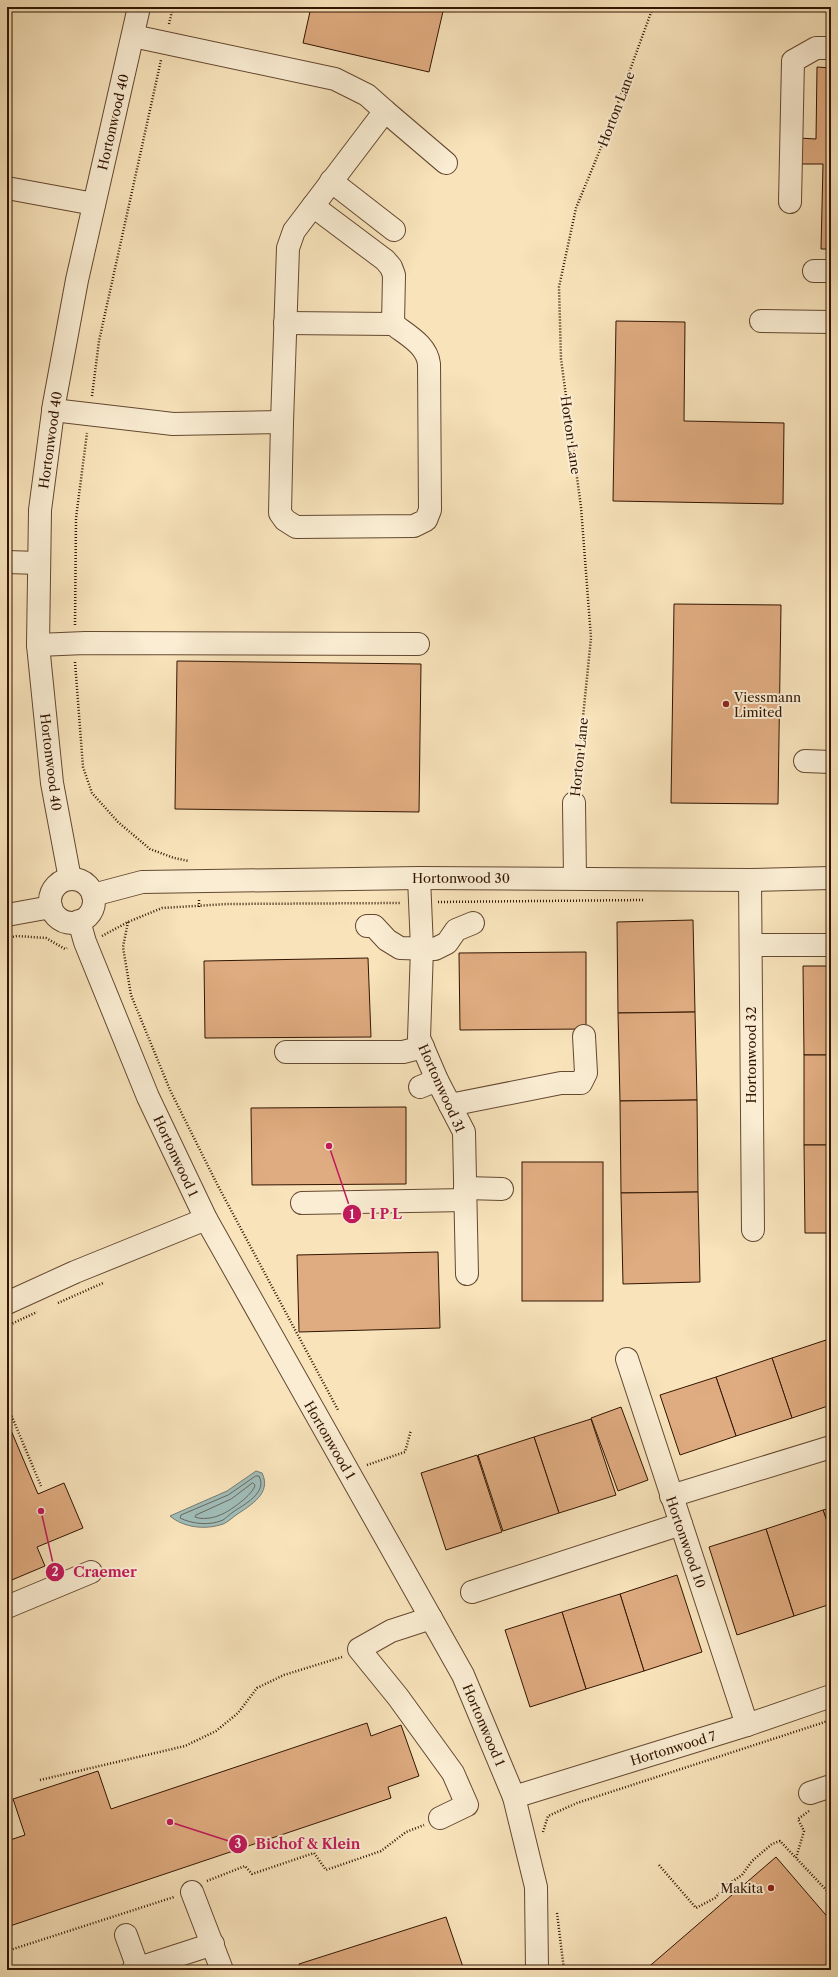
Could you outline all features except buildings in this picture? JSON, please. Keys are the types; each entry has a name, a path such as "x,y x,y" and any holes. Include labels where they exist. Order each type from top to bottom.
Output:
{"street":[{"name":"Hortonwood 40","path":"70,879 52,783 38,645 40,510 53,410 94,204 139,7"},
{"path":"132,36 335,79 366,95 446,163"},
{"path":"790,202 793,62 816,48 831,48"},
{"path":"285,323 393,324 424,349 428,356 430,510 426,520 414,526 296,526 285,520 280,513 282,422 285,323 288,248 294,231 385,111"},
{"path":"331,181 394,230"},
{"path":"7,188 94,204"},
{"path":"313,206 385,260 391,267 394,275 393,324"},
{"path":"761,322 831,322"},
{"path":"53,410 173,424 282,422"},
{"path":"7,562 39,563"},
{"path":"38,645 75,643 418,644"},
{"path":"805,761 831,762"},
{"name":"Horton Lane","path":"574,802 575,878"},
{"name":"Hortonwood 30","path":"93,895 142,882 419,878 750,880 831,878"},
{"name":"Hortonwood 31","path":"419,878 422,948 419,1038 423,1047 429,1083 450,1105 464,1132 467,1274"},
{"path":"70,879 76,879 87,885 93,895 93,908 85,918 79,921 65,922 59,918 51,906 52,892 56,885 70,879"},
{"name":"Hortonwood 32","path":"750,880 753,1230"},
{"path":"7,915 51,906"},
{"name":"Hortonwood 1","path":"79,921 84,942 148,1097 206,1219 463,1675 514,1797 536,1888 537,1970"},
{"path":"367,926 374,926 387,940 400,948 435,949 447,943 456,930 473,923"},
{"path":"750,945 831,945"},
{"path":"450,1105 561,1083 581,1083 586,1073 584,1036"},
{"path":"286,1052 403,1052 423,1047"},
{"path":"302,1204 465,1194 502,1189"},
{"path":"7,1303 75,1272 206,1219"},
{"name":"Hortonwood 10","path":"627,1359 747,1725"},
{"path":"671,1496 831,1447"},
{"path":"472,1592 681,1524"},
{"path":"7,1607 91,1572"},
{"path":"431,1618 392,1631 359,1649 398,1697 453,1773 468,1805 440,1818"},
{"name":"Hortonwood 7","path":"514,1797 747,1725 831,1696"},
{"path":"812,1800 831,1786"},
{"path":"192,1892 222,1970"},
{"path":"126,1935 135,1969 213,1944"}],"path":[{"path":"173,7 99,341 76,518 75,666 83,767 92,793 118,822 150,849 174,858 190,861"},
{"name":"Horton Lane","path":"574,802 591,638 581,507 561,359 559,287 576,208 610,125 653,7"},
{"path":"106,934 128,922 162,908 227,904 388,903"},
{"path":"7,938 17,936 46,938 65,949"},
{"path":"7,1405 41,1486"},
{"path":"367,1465 405,1452 411,1430"},
{"path":"40,1780 185,1746 216,1731 238,1713 258,1688 284,1675 317,1665 359,1649"},
{"path":"542,1833 548,1816 578,1803 831,1720"},
{"path":"796,1858 804,1831 798,1819 812,1800"},
{"path":"7,1951 192,1892 211,1879 245,1866 252,1874 314,1853 326,1870 380,1851 406,1832 440,1818"},
{"path":"659,1865 696,1908 715,1898 727,1885 742,1875 752,1861 772,1844 780,1841 831,1895"}],"water":[{"path":"256,1471 262,1473 264,1480 262,1492 253,1503 225,1523 210,1527 195,1527 182,1523 170,1516 227,1491"}],"place":[{"name":"Viessmann Limited","path":"726,704"},
{"name":"I P L","path":"329,1146"},
{"name":"Craemer","path":"41,1511"},
{"name":"Bichof & Klein","path":"170,1822"},
{"name":"Makita","path":"771,1888"}]}
